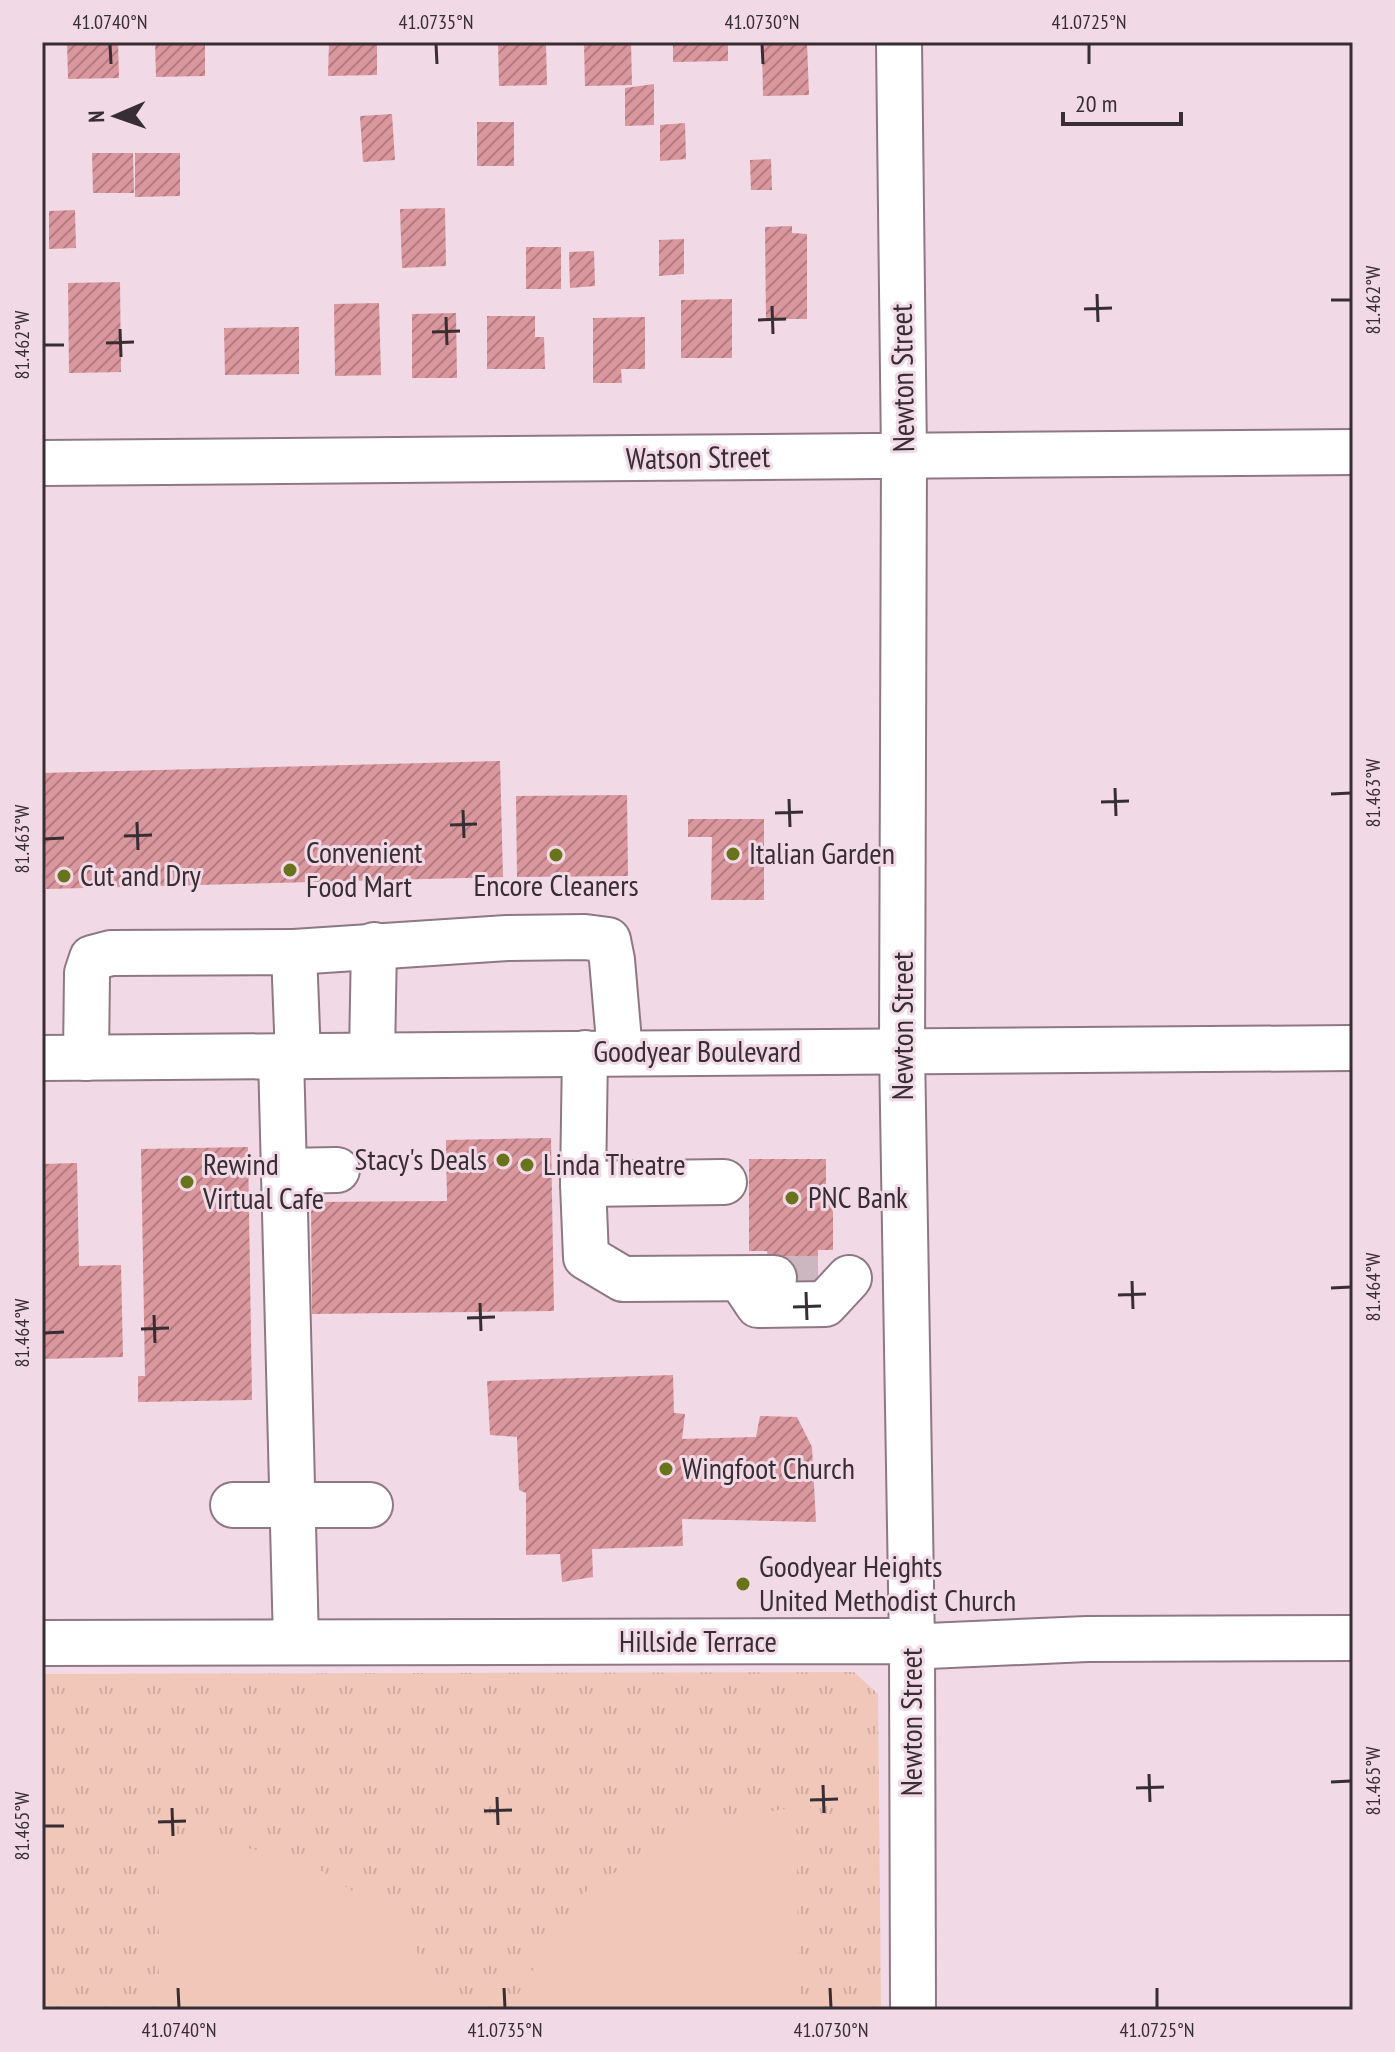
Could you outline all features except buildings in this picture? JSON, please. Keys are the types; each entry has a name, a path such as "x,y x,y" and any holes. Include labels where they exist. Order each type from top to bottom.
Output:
{"street":[{"name":"Newton Street","path":"899,42 904,455 902,1050 912,1645 913,2010"},
{"name":"Watson Street","path":"42,463 1353,452"},
{"path":"86,1058 87,973 92,958 111,953 294,952 507,938 585,937 608,940 612,960 583,1184 586,1257 623,1279 757,1278 758,1305 825,1304 833,1278 906,1277"},
{"path":"372,1055 374,945"},
{"path":"294,952 284,1171 296,1642"},
{"name":"Goodyear Boulevard","path":"42,1058 1353,1048"},
{"path":"284,1171 337,1170"},
{"path":"583,1184 724,1182"},
{"path":"233,1505 370,1505"},
{"name":"Hillside Terrace","path":"42,1643 893,1641 937,1646 1087,1639 1353,1638"}],"green space":[{"path":"854,1672 878,1694 881,2010 42,2010 42,1674"},
{"path":"796,1807 799,2010 510,2010 579,1896 688,1825"},
{"path":"196,1838 303,1859 402,1923 448,2010 159,2010 159,1847"}],"tunnel":[{"path":"774,1278 818,1278"}],"place":[{"name":"Italian Garden","path":"733,854"},
{"name":"Encore Cleaners","path":"556,855"},
{"name":"Convenient Food Mart","path":"290,870"},
{"name":"Cut and Dry","path":"64,876"},
{"name":"Stacy's Deals","path":"503,1160"},
{"name":"Linda Theatre","path":"527,1165"},
{"name":"Rewind Virtual Cafe","path":"187,1182"},
{"name":"PNC Bank","path":"792,1198"},
{"name":"Wingfoot Church","path":"666,1469"},
{"name":"Goodyear Heights United Methodist Church","path":"743,1584"}]}
